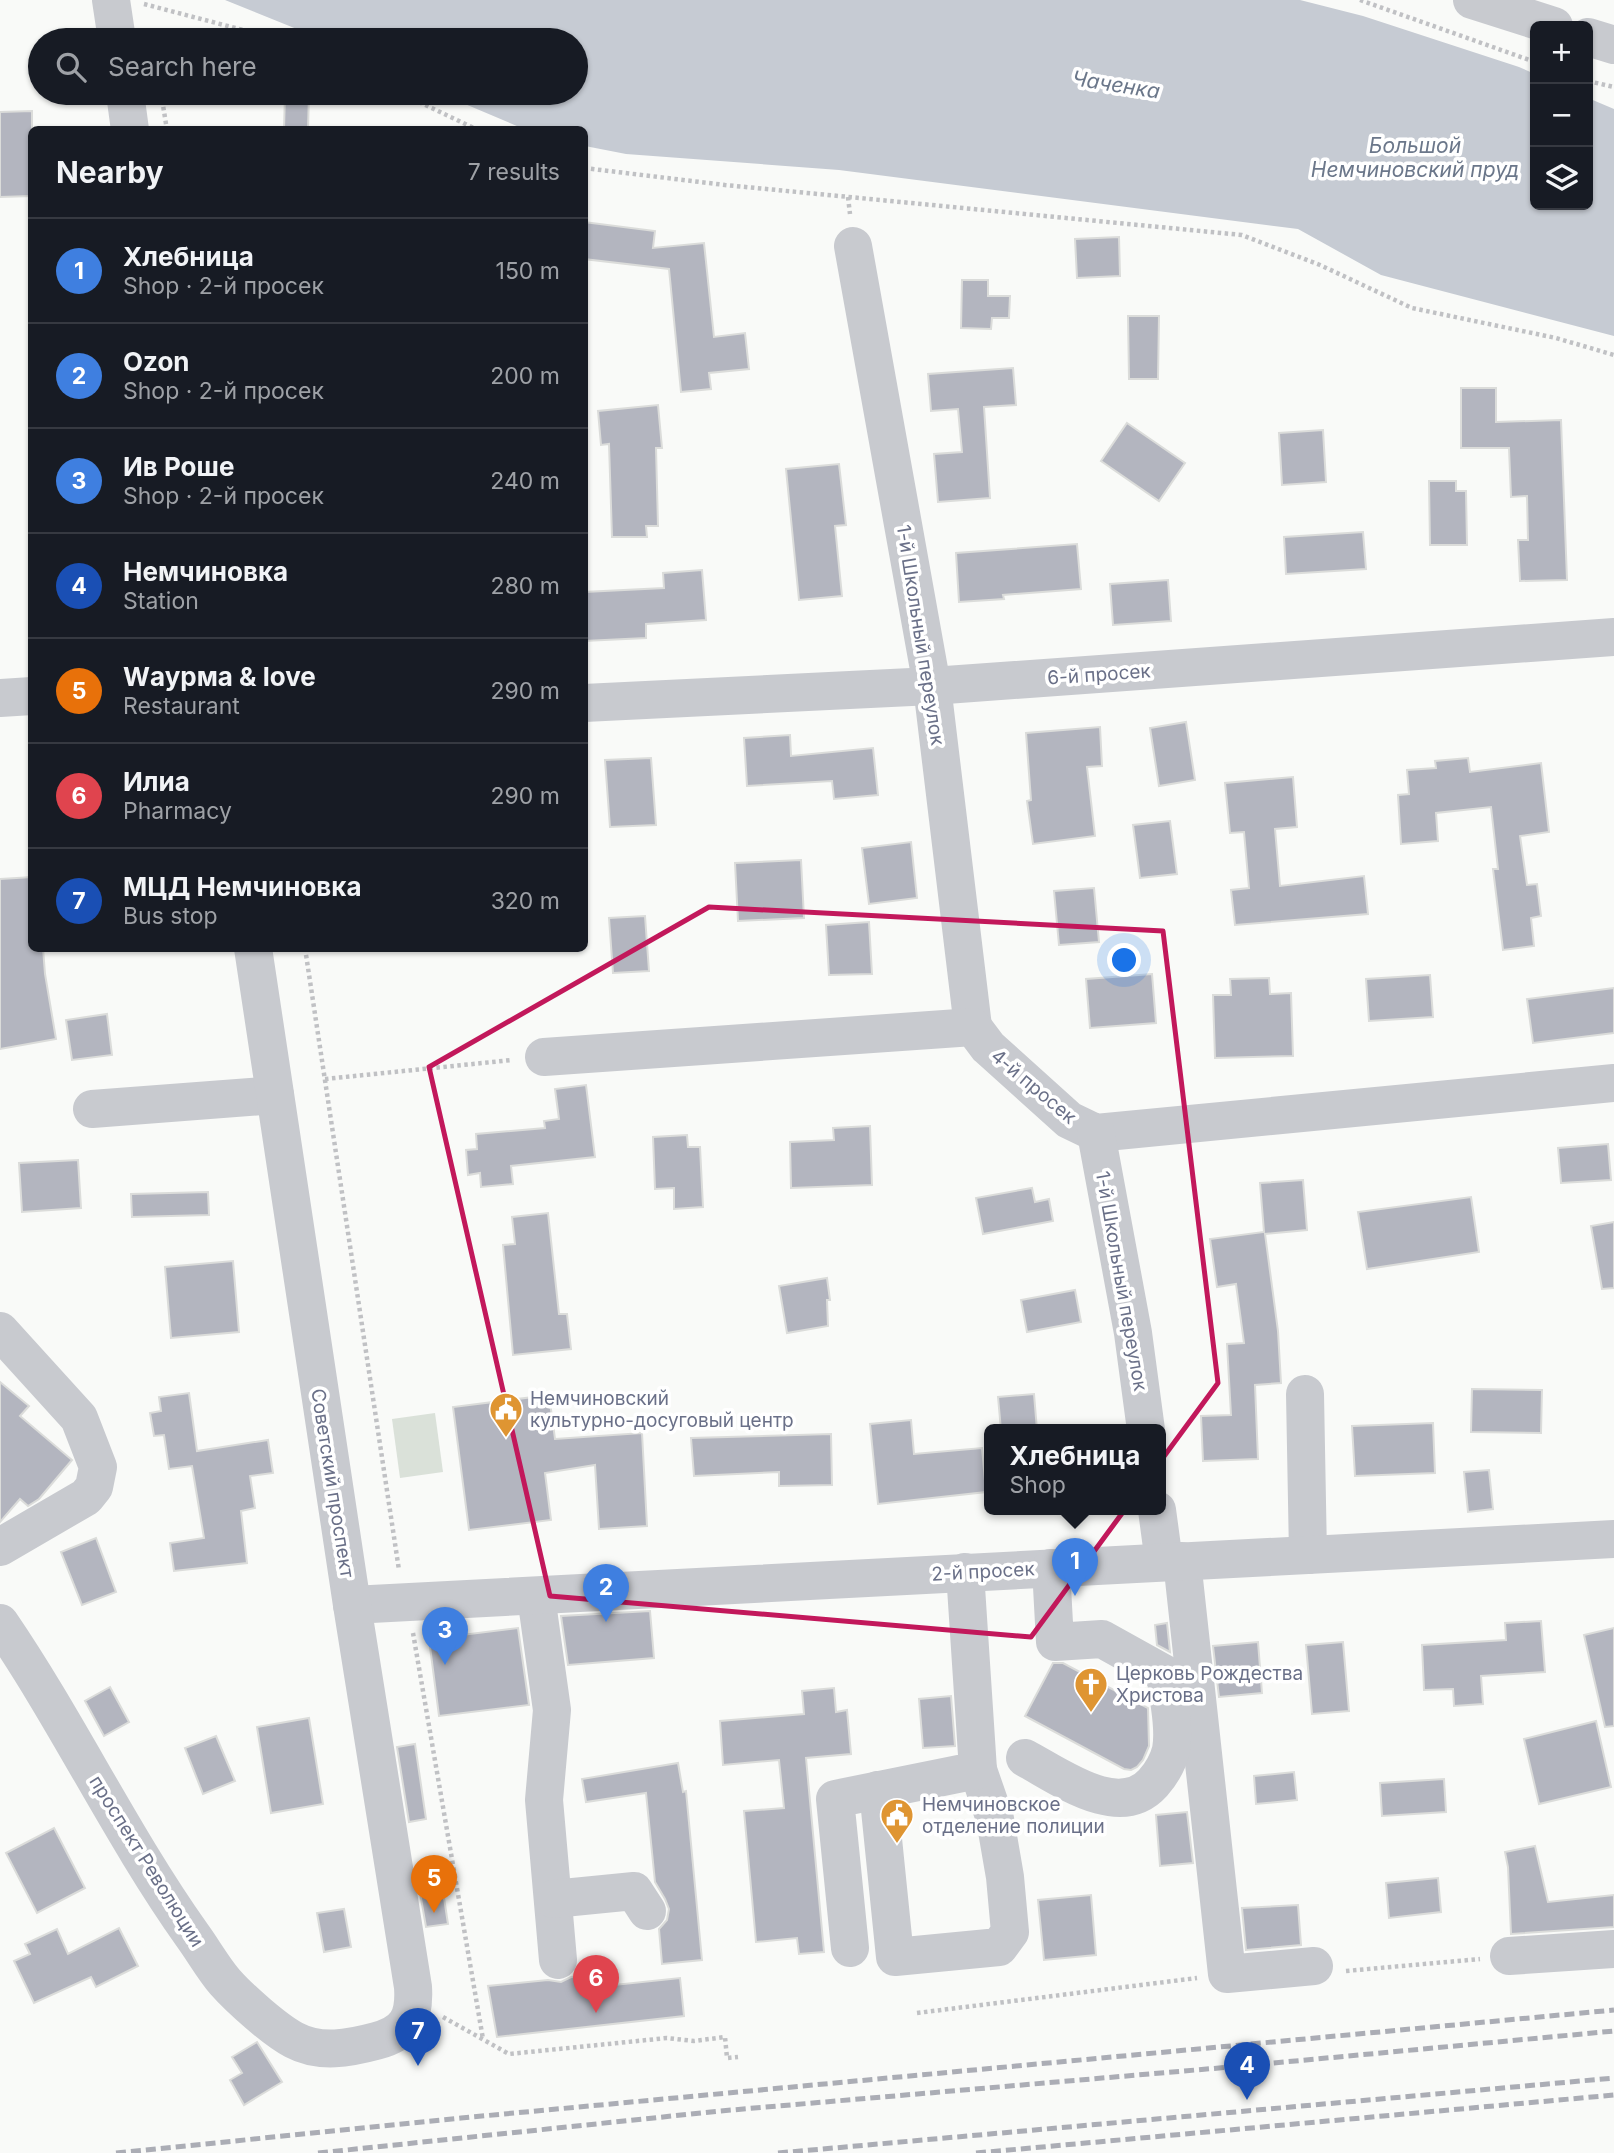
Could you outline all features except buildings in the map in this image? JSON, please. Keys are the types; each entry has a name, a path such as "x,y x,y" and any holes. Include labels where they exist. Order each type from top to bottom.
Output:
{"street":[{"path":"1472,0 1538,21"},
{"path":"112,1 115,28"},
{"path":"1593,39 1614,45"},
{"path":"127,105 129,126"},
{"name":"1-й Школьный переулок","path":"853,246 932,686 973,1027"},
{"name":"6-й просек","path":"588,703 932,686 1614,637"},
{"path":"0,698 28,696"},
{"name":"Советский проспект","path":"254,952 352,1605 414,1987 414,2003 423,2014"},
{"path":"544,1057 973,1027"},
{"name":"4-й просек","path":"973,1027 988,1047 1069,1120 1096,1133 1614,1083"},
{"path":"92,1109 275,1096"},
{"name":"1-й Школьный переулок","path":"1096,1133 1133,1333 1145,1424"},
{"path":"0,1331 79,1418 98,1467 94,1487 86,1497 0,1547"},
{"path":"1305,1394 1308,1555"},
{"path":"1159,1515 1173,1561 1227,1974 1314,1966"},
{"name":"2-й просек","path":"352,1605 1614,1539"},
{"path":"1025,1758 1089,1792 1123,1798 1135,1796 1149,1787 1159,1776 1171,1749 1172,1734 1165,1674 1102,1639 1055,1642 1051,1568"},
{"path":"878,1790 895,1957 999,1947 1010,1932 1005,1877 995,1819 978,1770 965,1572"},
{"path":"536,1596 552,1710 544,1800 558,1960"},
{"name":"проспект Революции","path":"0,1623 162,1893 226,1983 276,2029 295,2041 321,2049 358,2046 385,2039 423,2014"},
{"path":"850,1948 835,1799 978,1770"},
{"path":"553,1899 634,1891 647,1911"},
{"path":"1508,1956 1614,1949"}],"path":[{"path":"1360,0 1530,60"},
{"path":"112,1 145,5 234,28"},
{"path":"1593,82 1614,87"},
{"path":"163,105 166,126"},
{"path":"425,105 470,126"},
{"path":"588,168 725,185 1242,234 1320,265 1412,308 1556,338 1614,355"},
{"path":"306,952 400,1576 408,1602 483,2039"},
{"path":"325,1079 544,1057"},
{"path":"1314,1966 1331,1972 1508,1956"},
{"path":"917,2013 1227,1974"},
{"path":"423,2014 483,2039 509,2054 667,2038 694,2041 725,2037 727,2058 738,2057"}],"highlighted area":[{"path":"709,907 1163,931 1218,1383 1031,1637 550,1596 429,1067"}],"shaded area":[{"path":"435,1413 443,1472 400,1478 392,1419"}],"water":[{"name":"Большой Немчиновский пруд","path":"225,0 1300,0 1363,16 1530,72 1530,210 1593,210 1593,100 1614,109 1614,336 1381,275 1298,229 839,170 626,154 588,147 588,126 517,126 467,105 588,105 588,28 294,28"}],"railway":[{"path":"116,2153 1614,2010"},
{"path":"318,2153 720,2111 1614,2031"},
{"path":"778,2153 1614,2078"},
{"path":"976,2153 1614,2095"}],"place":[{"name":"Немчиновский культурно-досуговый центр","path":"506,1439"},
{"name":"Хлебница","path":"1075,1596"},
{"name":"Ozon","path":"606,1622"},
{"name":"Ив Роше","path":"445,1665"},
{"name":"Церковь Рождества Христова","path":"1091,1714"},
{"name":"Немчиновское отделение полиции","path":"897,1845"},
{"name":"Wаурма & love","path":"434,1913"},
{"name":"Илиа","path":"596,2013"},
{"name":"МЦД Немчиновка","path":"418,2066"},
{"name":"Немчиновка","path":"1247,2100"}],"water label":[{"name":"Чаченка","path":"1116,85"}]}
